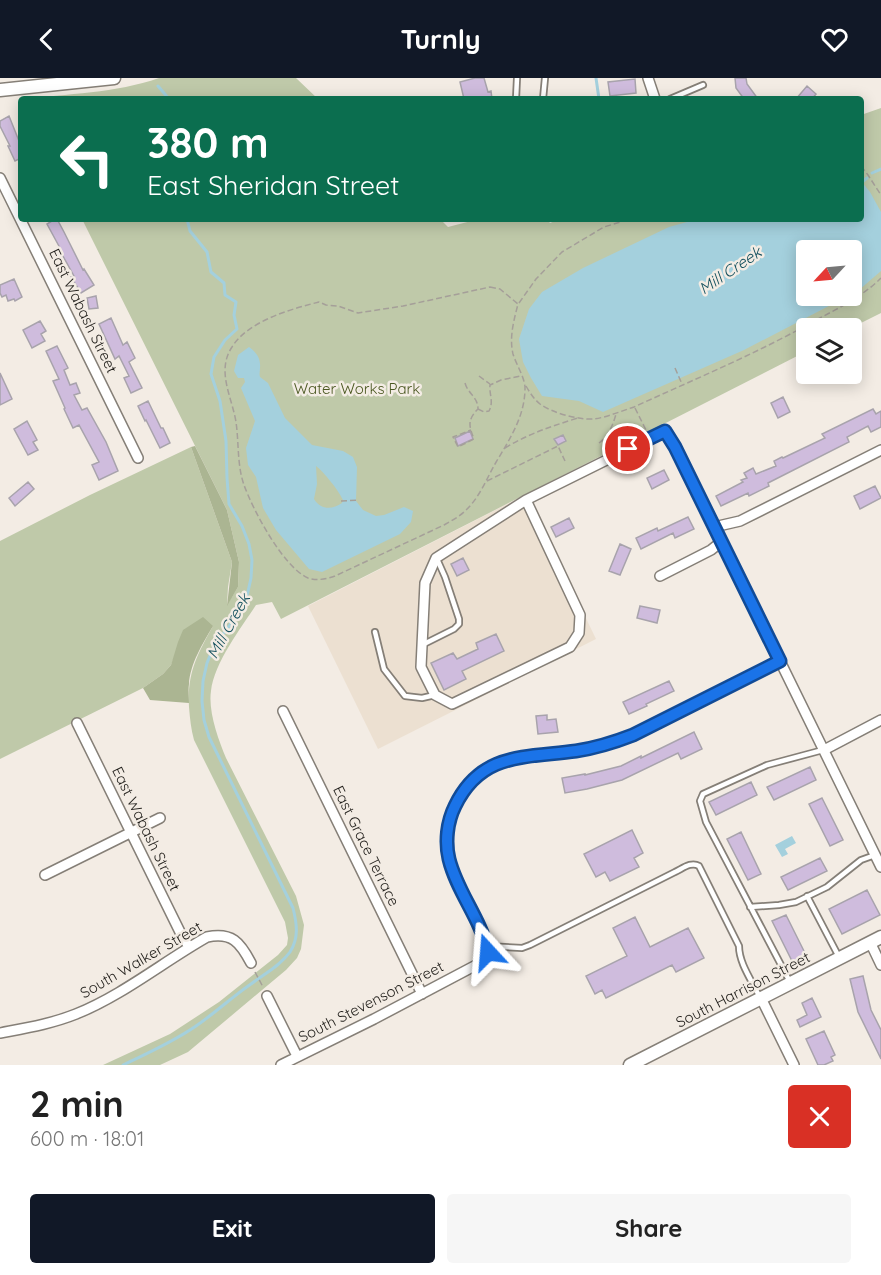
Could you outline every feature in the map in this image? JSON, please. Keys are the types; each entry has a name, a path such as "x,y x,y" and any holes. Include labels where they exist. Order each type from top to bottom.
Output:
{"street":[{"path":"0,90 114,78"},
{"path":"648,78 654,96"},
{"name":"East Wabash Street","path":"0,178 18,215"},
{"name":"East Wabash Street","path":"22,222 138,458"},
{"path":"526,500 580,615 579,633 570,647 452,704 435,695 421,667 425,583 436,558 526,500 665,431 881,867"},
{"path":"714,526 740,521 881,450"},
{"path":"660,576 711,550 721,542"},
{"path":"486,946 485,939 453,873 447,842 450,821 460,797 469,784 481,773 508,759 577,751 609,744 633,735 780,661"},
{"name":"East Grace Terrace","path":"283,711 422,993"},
{"path":"824,750 881,720"},
{"name":"East Wabash Street","path":"77,723 189,947"},
{"path":"45,875 160,818"},
{"name":"South Walker Street","path":"0,1033 29,1028 76,1014 118,993 207,937 217,935 237,942 244,949 251,963"},
{"name":"South Harrison Street","path":"630,1065 876,939 881,965"},
{"name":"South Stevenson Street","path":"281,1065 482,962 488,952 486,946"},
{"path":"267,996 297,1056"},
{"path":"761,998 794,1065"}],"lane":[{"path":"516,96 517,78"},
{"path":"543,96 545,78"},
{"path":"677,96 703,84"},
{"path":"422,645 454,629 459,624 449,587 436,558"},
{"path":"375,632 384,669 405,696 422,698 435,695"},
{"path":"790,982 706,822 700,801 703,794 767,765 824,750"},
{"path":"750,907 796,902 827,887 861,860 876,855"},
{"path":"486,946 522,948 530,945 695,864 699,866 739,946 745,967 761,998"},
{"path":"807,896 839,957"}],"path":[{"path":"864,170 881,195"},
{"path":"620,222 604,227 562,252 536,279 518,304 511,331 512,352 531,395 542,405 579,418 593,419 616,413 682,385 810,324 864,292 881,278"},
{"path":"518,304 500,289 490,287 403,306 358,313 319,302 287,310 245,333 232,346 225,362 224,376 236,421 244,484 265,527 280,551 292,566 306,577 319,579 335,576 460,516 486,482 511,438 519,419 526,385"},
{"path":"675,368 682,385"},
{"path":"479,376 490,385"},
{"path":"490,385 501,380 522,376"},
{"path":"465,383 467,390 477,399 478,409"},
{"path":"478,409 484,412 489,411 492,406 490,385"},
{"path":"634,407 650,438"},
{"path":"471,430 453,437 458,447 474,439 471,430 469,425 471,416 478,409"},
{"path":"599,443 604,440 614,423 616,413"},
{"path":"505,449 524,436 579,418"},
{"path":"486,482 558,446 565,461"},
{"path":"341,501 359,500"},
{"path":"251,963 267,996"}],"shaded area":[{"path":"519,498 534,511 596,639 378,749 308,606"}],"green space":[{"path":"159,78 296,78 315,96 53,96 109,90"},
{"name":"Water Works Park","path":"881,108 881,313 862,322 862,318 796,318 796,357 281,619 272,602 256,605 217,669 210,699 212,716 226,758 296,896 304,925 301,949 297,958 286,970 188,1052 160,1065 103,1065 170,1034 219,1002 278,955 287,945 288,938 285,922 193,736 189,707 191,674 213,626 175,655 171,665 163,674 143,688 0,759 0,541 191,447 232,562 227,605 238,587 239,562 227,510 83,222 443,222 448,227 467,222 864,222 864,114"},
{"path":"195,446 227,510 239,562 238,587 227,606 232,562 191,447"},
{"path":"203,617 213,626 192,669 189,703 150,700 143,688 163,674 171,665 183,630"}],"water":[{"path":"864,185 881,212 881,271 862,287 862,240 796,240 796,306 829,306 806,318 796,318 796,323 744,350 603,412 579,401 542,396 523,362 519,339 529,309 542,292 583,268 669,227 687,222 864,222"},
{"path":"249,347 256,353 260,361 260,377 268,383 285,418 312,445 343,451 353,457 357,467 356,501 363,510 376,516 404,507 413,511 411,522 400,534 322,572 309,569 276,530 263,508 256,477 248,465 246,448 255,421 241,388 245,382 244,378 238,378 234,371 238,355","holes":["316,466 335,487 343,500 342,503 331,508 323,507 314,499 317,484"]},
{"path":"792,836 796,843 785,849 788,854 782,857 775,845"}],"building":[{"path":"484,78 492,96 463,96 460,82"},
{"path":"735,78 746,78 747,84 756,96 742,96 736,88"},
{"path":"635,79 636,93 610,96 608,82"},
{"path":"807,86 816,94 814,96 799,96"},
{"path":"9,116 18,138 18,160 15,161 0,126 0,121"},
{"path":"59,222 83,270 94,285 81,293 71,277 74,276 47,224"},
{"path":"14,279 22,297 15,301 14,299 8,301 6,295 2,297 0,293 0,285"},
{"path":"96,296 98,308 89,309 87,298"},
{"path":"111,318 123,345 127,342 135,358 129,362 142,388 131,393 124,378 129,376 119,356 115,359 99,324"},
{"path":"40,321 46,331 41,334 45,341 32,348 23,330"},
{"path":"57,346 68,368 64,370 70,385 76,383 80,393 74,395 82,410 87,408 106,442 118,471 99,480 92,465 99,462 79,425 73,428 53,381 59,379 46,351"},
{"path":"0,373 12,399 0,405"},
{"path":"783,397 790,412 778,418 771,403"},
{"path":"148,401 170,443 160,448 138,406"},
{"path":"873,409 876,414 881,411 881,427 871,432 868,426 847,437 849,442 768,483 769,486 721,506 716,496 743,482 741,480 747,478 744,473 753,468 756,474 776,466 774,461 825,438 822,434"},
{"path":"27,421 37,440 33,442 38,450 28,455 14,429"},
{"path":"470,431 473,439 458,446 455,438"},
{"path":"563,435 566,441 558,445 554,439"},
{"path":"664,470 669,480 652,489 647,478"},
{"path":"28,482 34,489 15,506 9,498"},
{"path":"875,486 881,498 860,509 854,496"},
{"path":"688,517 694,529 675,538 673,533 641,549 636,538"},
{"path":"569,518 574,528 556,537 551,527"},
{"path":"620,544 631,549 620,575 609,571"},
{"path":"463,558 469,570 457,576 451,564"},
{"path":"640,606 660,610 657,623 637,618"},
{"path":"496,634 504,651 462,671 466,679 444,690 431,663 453,653 457,659 478,649 476,643"},
{"path":"669,681 674,691 629,714 623,702"},
{"path":"547,715 547,720 556,719 558,732 538,734 536,716"},
{"path":"694,732 702,749 681,759 678,753 622,780 565,793 562,778 621,766"},
{"path":"810,767 816,780 774,800 767,787"},
{"path":"751,782 757,795 716,815 709,802"},
{"path":"822,798 843,840 830,846 809,804"},
{"path":"632,830 643,853 634,858 639,867 610,881 605,872 596,877 584,854"},
{"path":"741,832 761,874 748,880 727,839"},
{"path":"820,858 827,871 788,890 781,877"},
{"path":"867,890 880,915 842,934 829,909"},
{"path":"786,915 807,957 793,963 772,921"},
{"path":"635,917 650,947 688,928 704,958 676,972 672,965 606,998 602,990 595,994 586,976 627,956 613,928"},
{"path":"863,976 871,1010 881,1030 881,1059 858,1012 850,979"},
{"path":"812,998 821,1017 800,1027 797,1020 807,1015 802,1003"},
{"path":"824,1031 835,1055 831,1057 833,1061 818,1065 806,1039"}],"waterway":[{"path":"596,78 599,96"},
{"name":"Mill Creek","path":"158,86 166,96"},
{"name":"Mill Creek","path":"872,173 881,169"},
{"name":"Mill Creek","path":"123,1065 187,1032 277,966 290,952 296,931 293,908 209,737 204,720 203,681 207,663 214,646 239,613 247,596 252,560 242,526 229,504 226,441 220,401 211,374 214,357 225,340 237,329 234,315 236,302 225,295 224,283 211,272 207,252 190,231 188,222"}],"route":[{"path":"488,952 485,939 453,873 447,842 453,810 469,784 481,773 508,759 577,751 609,744 633,735 780,661 665,431 628,449"}]}
